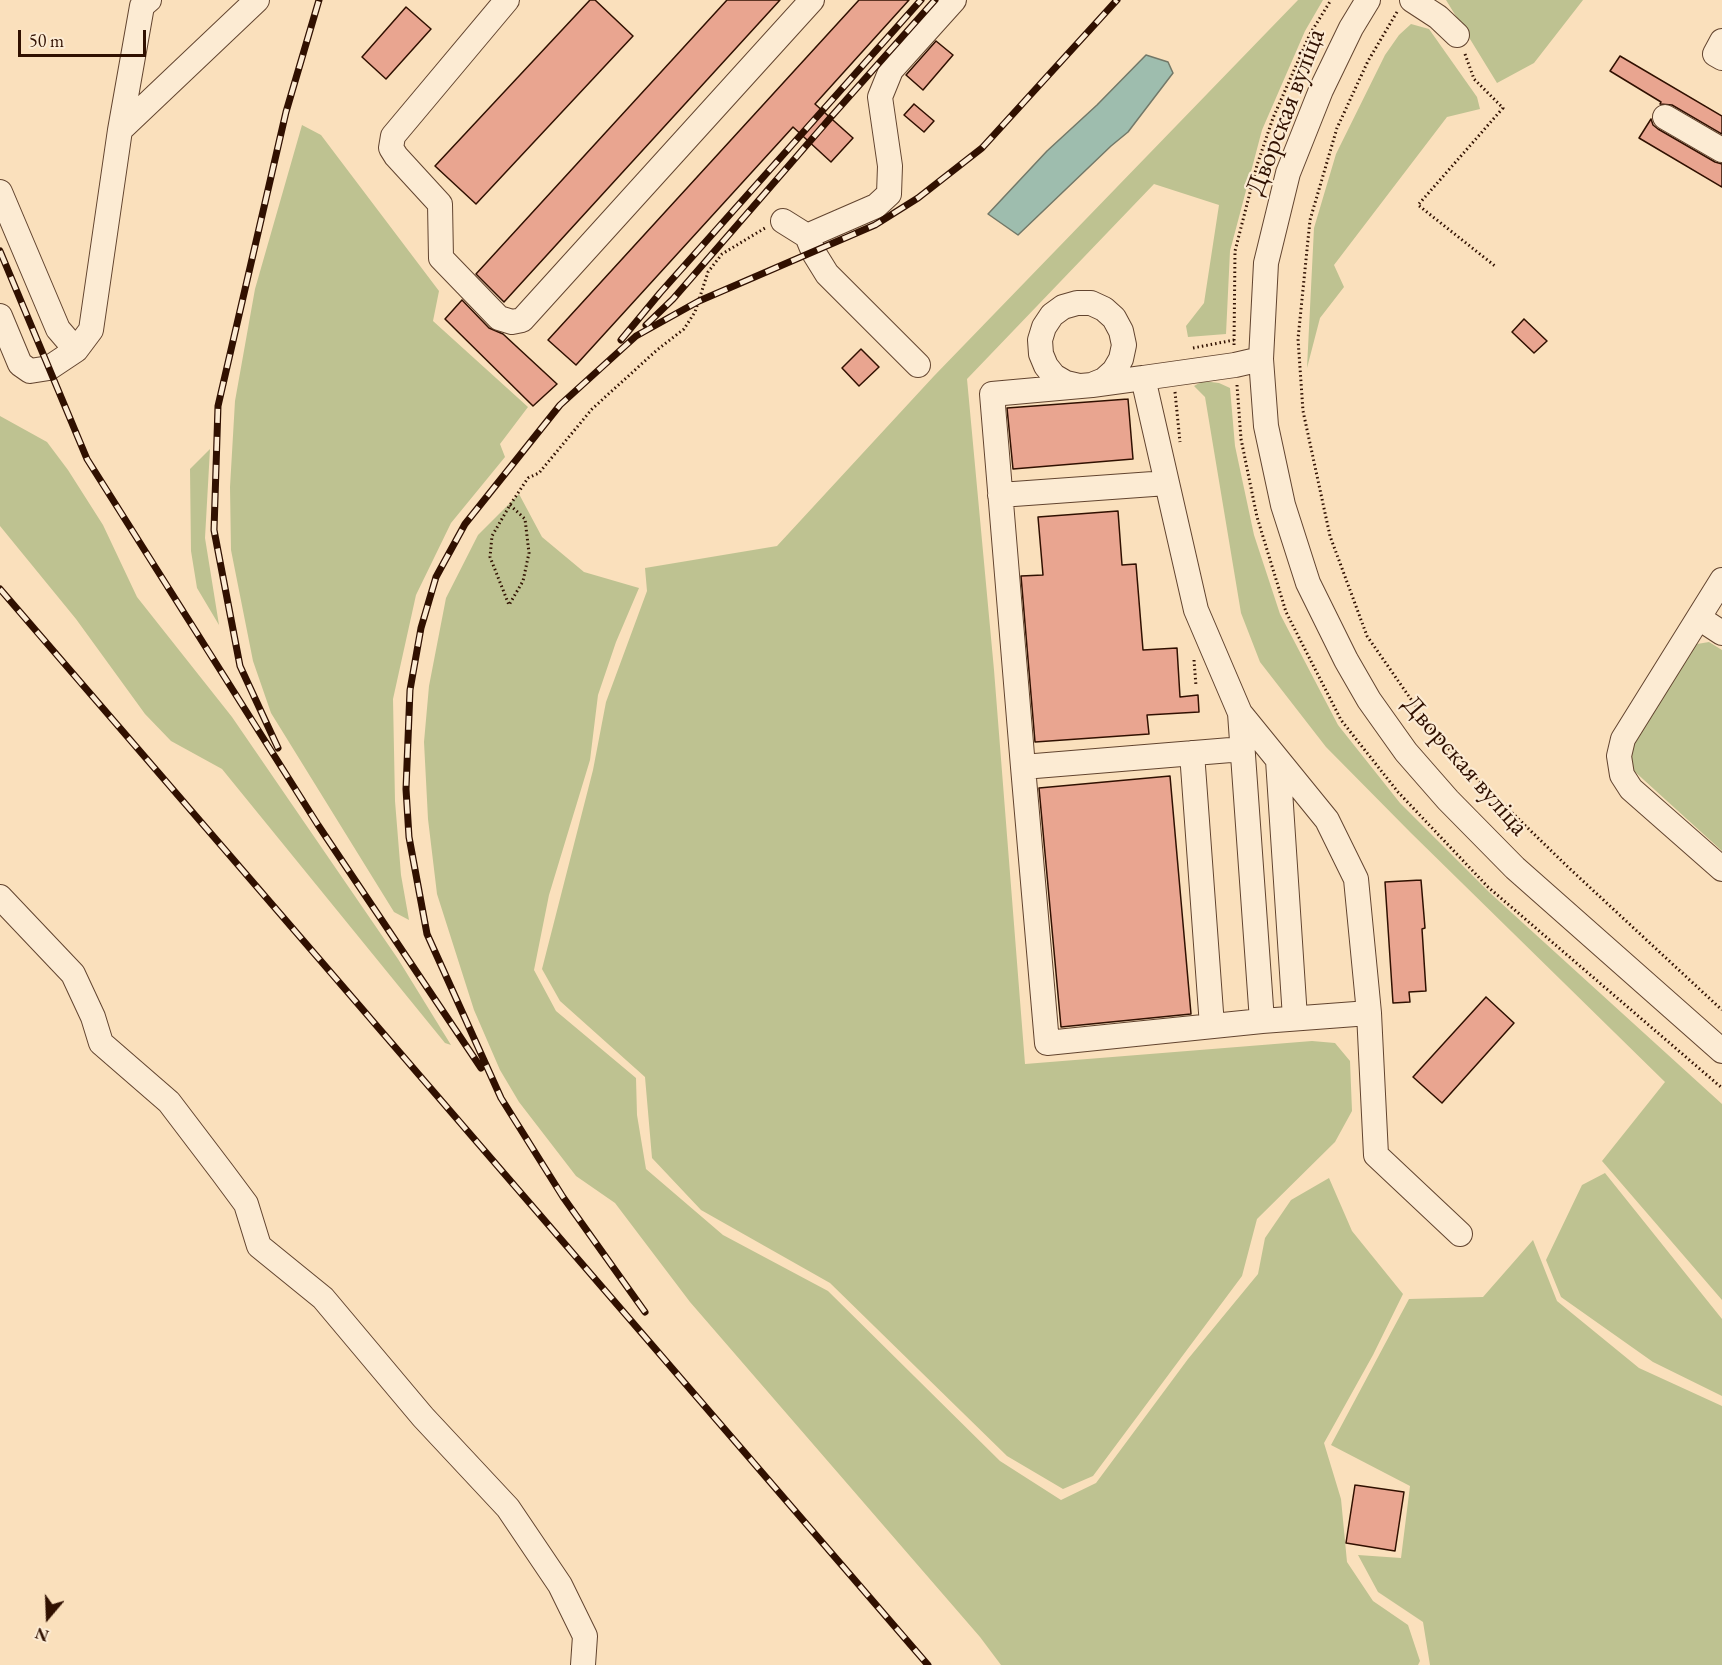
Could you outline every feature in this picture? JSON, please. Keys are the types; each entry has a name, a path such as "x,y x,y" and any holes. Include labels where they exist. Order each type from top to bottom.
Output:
{"street":[{"path":"0,316 20,364 30,371 49,368 76,350 90,330 120,130 142,6 149,0"},
{"path":"120,130 257,0"},
{"path":"507,0 393,136 392,148 396,156 440,204 441,258 500,318 512,322 522,320 812,0"},
{"path":"807,236 876,206 889,194 890,166 880,97 891,70 954,0"},
{"name":"Дворская вуліца","path":"1368,0 1351,28 1321,90 1288,173 1266,263 1261,359 1266,426 1283,505 1308,583 1346,660 1369,700 1406,752 1448,800 1515,868 1722,1051"},
{"path":"1405,4 1438,17 1457,35"},
{"path":"1722,41 1715,54 1722,58"},
{"path":"1665,117 1722,150"},
{"path":"0,192 58,329 76,350"},
{"path":"783,221 807,236 827,274 918,365"},
{"path":"1077,303 1091,303 1104,309 1114,318 1121,331 1124,345 1121,359 1114,371 1104,380 1085,386 1066,383 1054,376 1046,366 1041,354 1040,340 1044,327 1052,315 1063,307 1077,303"},
{"path":"1121,359 1143,378 1196,610 1240,714 1327,820 1356,879 1369,1013 1376,1155 1460,1234"},
{"path":"1261,359 1235,365 1085,386 992,394 1047,1043 1262,1020 1369,1013"},
{"path":"1000,495 1167,483"},
{"path":"1722,580 1623,739 1619,756 1622,775 1631,789 1722,869"},
{"path":"1699,618 1722,633"},
{"path":"1240,714 1262,1020"},
{"path":"1023,767 1243,749"},
{"path":"1192,753 1212,1026"},
{"path":"1278,760 1295,1018"},
{"path":"0,897 73,974 93,1017 101,1043 169,1102 223,1173 246,1204 259,1246 323,1298 423,1416 508,1508 560,1585 585,1636 583,1665"}],"path":[{"path":"1330,0 1310,34 1273,118 1257,165 1235,251 1234,340 1240,439 1257,517 1286,612 1341,720 1398,792 1488,887 1722,1088"},
{"path":"1405,4 1368,62 1337,128 1310,220 1299,349 1303,411 1330,536 1367,636 1433,731 1468,770 1569,868 1722,1010"},
{"path":"1457,35 1474,79 1503,108 1418,205 1495,266"},
{"path":"510,505 525,519 529,553 523,581 509,605 490,558 492,536 510,505 528,478 539,473 591,409 684,329 695,312 708,272 722,254 765,228 783,221"},
{"path":"1193,348 1234,340"},
{"path":"1174,374 1180,446"}],"green space":[{"path":"1298,0 1323,0 1305,31 1262,130 1230,251 1226,334 1188,337 1186,326 1204,303 1219,205 1154,184 967,379 994,670 1025,1064 1312,1041 1335,1043 1350,1061 1352,1111 1335,1142 1257,1219 1242,1276 1093,1476 1063,1489 1007,1456 830,1283 701,1210 652,1158 645,1077 560,1001 542,969 593,770 606,702 647,591 645,568 777,546 934,376"},
{"path":"1446,0 1583,0 1534,63 1497,83"},
{"path":"1411,24 1429,29 1477,97 1480,109 1447,117 1334,265 1344,287 1320,318 1307,368 1314,228 1336,154 1385,55 1399,35"},
{"path":"302,125 321,135 439,291 433,321 528,407 500,444 505,457 451,523 416,595 393,699 395,801 401,875 409,920 394,912 271,713 253,661 231,550 230,487 235,401 255,289"},
{"path":"1203,381 1219,383 1230,388 1235,446 1254,535 1280,614 1338,725 1400,803 1490,893 1722,1104 1722,1300 1602,1161 1665,1082 1326,747 1260,662 1241,613 1205,397 1194,386"},
{"path":"0,416 47,442 68,470 103,525 137,597 232,717 398,959 451,1045 445,1043 222,769 171,741 145,714 76,619 0,526"},
{"path":"210,449 205,538 219,625 197,588 191,551 190,469"},
{"path":"519,494 542,537 584,572 639,588 616,642 598,695 590,760 549,895 534,970 556,1011 636,1078 637,1115 646,1169 723,1235 828,1291 1000,1461 1061,1500 1096,1483 1188,1359 1258,1274 1265,1238 1291,1200 1329,1178 1352,1231 1403,1294 1373,1355 1324,1443 1341,1499 1347,1562 1373,1601 1408,1625 1420,1661 1418,1665 1001,1665 980,1637 690,1302 615,1203 576,1176 519,1102 500,1070 474,1010 437,894 428,819 424,742 429,686 446,598 478,535"},
{"path":"1709,642 1722,650 1722,851 1633,770 1630,754 1630,742 1691,645"},
{"path":"1605,1173 1722,1319 1722,1396 1653,1362 1561,1297 1546,1260 1582,1185"},
{"path":"1533,1240 1557,1301 1639,1368 1722,1406 1722,1665 1430,1665 1423,1622 1378,1592 1358,1555 1401,1558 1410,1486 1331,1445 1409,1299 1483,1297"}],"shaded area":[{"path":"1146,55 1168,62 1173,73 1128,132 1018,235 988,214 1047,151"}],"building":[{"path":"590,0 595,0 633,36 476,204 435,166"},
{"path":"727,0 780,0 504,302 476,274"},
{"path":"859,0 909,0 815,104 853,138 831,162 793,127 576,365 548,340"},
{"path":"406,7 431,29 386,79 362,57"},
{"path":"936,41 953,55 923,90 906,75"},
{"path":"1620,56 1722,116 1722,134 1672,105 1660,104 1661,102 1610,71"},
{"path":"914,104 934,121 924,132 904,115"},
{"path":"1651,119 1653,125 1658,129 1722,164 1722,187 1639,138"},
{"path":"462,300 489,328 503,334 557,384 533,406 445,319"},
{"path":"1524,319 1547,341 1534,353 1512,332"},
{"path":"861,349 879,367 859,386 842,368"},
{"path":"1128,399 1133,459 1013,469 1007,408"},
{"path":"1118,511 1122,565 1136,564 1143,650 1177,648 1180,697 1198,695 1199,712 1147,715 1149,734 1035,742 1021,576 1043,575 1038,517"},
{"path":"1170,776 1191,1014 1061,1027 1039,788"},
{"path":"1421,880 1425,928 1422,929 1426,991 1409,992 1410,1002 1393,1003 1385,882"},
{"path":"1486,997 1514,1023 1442,1103 1413,1077"},
{"path":"1355,1485 1404,1492 1395,1551 1346,1543"}],"railway":[{"path":"278,748 240,666 214,530 218,406 286,112 319,0"},
{"path":"621,340 660,293 921,0"},
{"path":"646,325 673,299 935,0"},
{"path":"645,1312 563,1197 501,1098 427,934 409,837 406,789 410,690 421,628 436,577 465,524 560,405 636,336 699,301 875,225 918,198 982,148 1117,0"},
{"path":"0,251 87,459 318,825 481,1068"},
{"path":"0,589 928,1665"}]}
